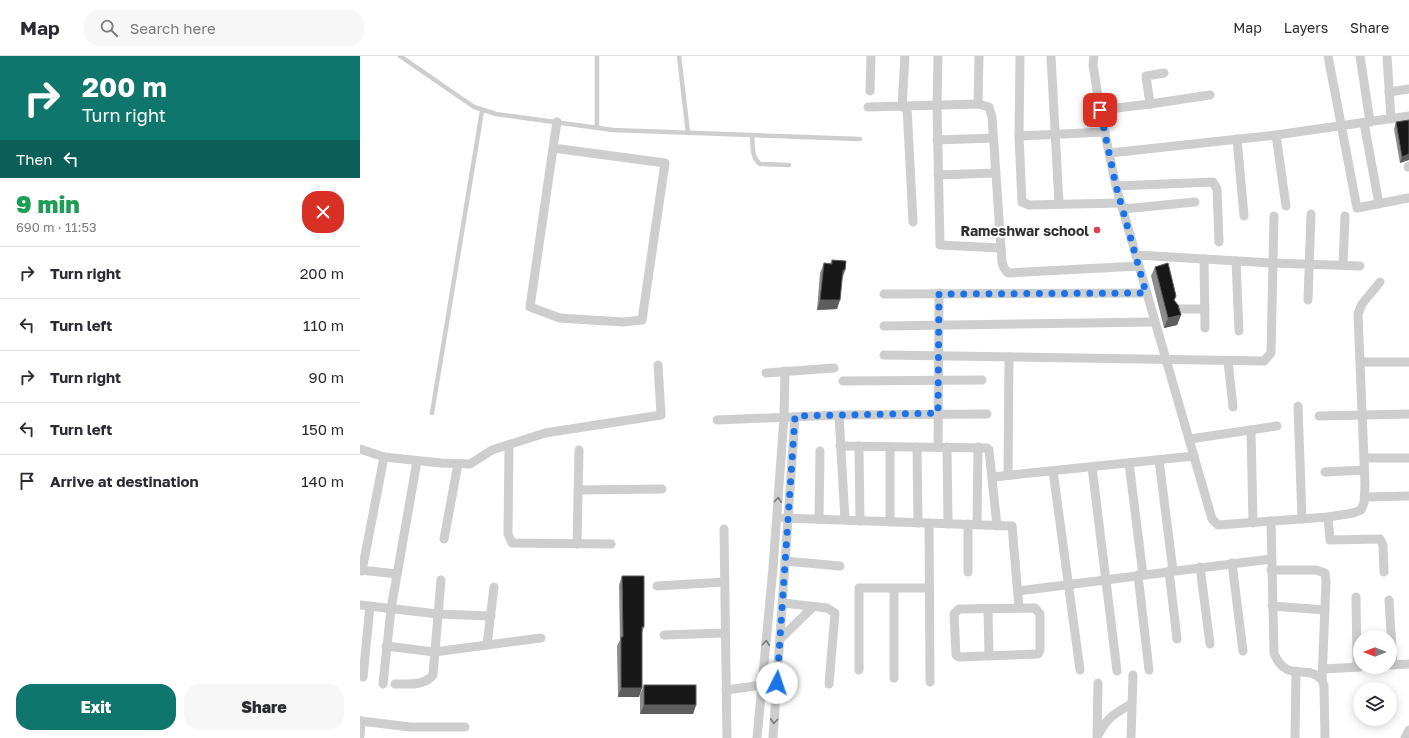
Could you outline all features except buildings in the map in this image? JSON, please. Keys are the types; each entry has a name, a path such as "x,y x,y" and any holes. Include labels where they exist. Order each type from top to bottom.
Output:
{"street":[{"path":"870,91 871,56"},
{"path":"905,56 904,107 913,222"},
{"path":"938,56 937,140 940,245 1001,248"},
{"path":"978,104 979,56"},
{"path":"1020,56 1019,136 1022,202 1029,205 1059,204 1122,206 1196,202"},
{"path":"1051,56 1059,204"},
{"path":"1094,56 1093,65 1100,110 1116,186 1212,519 1218,525 1328,517 1353,513 1361,510 1365,497 1358,314 1362,304 1380,282"},
{"path":"1328,56 1357,208 1408,198"},
{"path":"1360,56 1367,122 1379,204"},
{"path":"1387,56 1391,119"},
{"path":"1150,104 1146,76 1164,73"},
{"path":"1389,92 1409,90"},
{"path":"1100,110 1150,104 1210,94"},
{"path":"868,108 978,104 985,104 989,107 994,138 1001,248 1004,268 1008,272 1139,266"},
{"path":"1110,153 1276,135 1409,116"},
{"path":"553,148 665,163 642,320 623,322 560,318 530,307 553,148 557,122"},
{"path":"1019,136 1105,132"},
{"path":"1276,135 1286,206"},
{"path":"937,140 994,138"},
{"path":"1237,139 1244,216"},
{"path":"938,175 996,174"},
{"path":"1116,186 1213,182 1217,189 1219,242"},
{"path":"1308,300 1311,214"},
{"path":"884,355 1166,361 1264,361 1271,353 1274,216"},
{"path":"1344,265 1345,216"},
{"path":"1136,255 1273,263 1360,266"},
{"path":"1204,259 1205,328"},
{"path":"1236,261 1239,331"},
{"path":"884,294 1146,293"},
{"path":"939,294 938,413 943,447 948,524"},
{"path":"1177,309 1205,309"},
{"path":"884,326 1155,322"},
{"path":"1008,475 1009,357"},
{"path":"1228,361 1233,407"},
{"path":"1361,362 1409,362"},
{"path":"360,449 384,457 418,461 470,464 492,450 545,433 661,415 658,365"},
{"path":"766,373 834,368"},
{"path":"757,738 784,417 785,372"},
{"path":"843,381 982,380"},
{"path":"1298,406 1302,519"},
{"path":"717,420 839,415 938,413 988,414"},
{"path":"1319,416 1409,414"},
{"path":"839,415 845,520"},
{"path":"773,738 795,416"},
{"path":"1190,439 1277,426"},
{"path":"1251,430 1253,523"},
{"path":"509,445 509,539 516,544 611,544"},
{"path":"840,446 987,448 989,450 993,477 997,526"},
{"path":"859,446 860,521"},
{"path":"890,447 890,522"},
{"path":"917,447 918,523"},
{"path":"968,572 978,447"},
{"path":"577,544 579,450"},
{"path":"819,519 820,451"},
{"path":"993,477 1194,456"},
{"path":"384,457 361,570 397,574"},
{"path":"1364,458 1409,458"},
{"path":"1159,460 1178,638"},
{"path":"382,684 391,609 418,461"},
{"path":"1129,463 1149,670"},
{"path":"444,539 458,464"},
{"path":"1092,467 1117,670"},
{"path":"1053,470 1080,670"},
{"path":"1325,472 1364,470"},
{"path":"578,490 662,489"},
{"path":"1365,497 1409,496"},
{"path":"1328,517 1328,536 1330,540 1380,538 1383,545 1384,572"},
{"path":"776,518 1012,526 1019,608"},
{"path":"1271,522 1274,652 1278,662 1285,669 1315,675 1322,680"},
{"path":"929,523 930,682"},
{"path":"724,529 727,738"},
{"path":"1018,591 1271,559"},
{"path":"785,561 840,566"},
{"path":"1232,563 1243,651"},
{"path":"1200,567 1210,644"},
{"path":"1271,570 1321,570 1326,577 1322,680 1324,686 1325,738"},
{"path":"395,684 419,683 430,680 433,675 442,580"},
{"path":"657,586 724,582"},
{"path":"488,645 494,587"},
{"path":"859,670 859,588 929,588"},
{"path":"894,589 894,678"},
{"path":"1356,597 1357,630"},
{"path":"1389,600 1390,630"},
{"path":"783,603 827,608 835,613 828,684"},
{"path":"360,605 438,614 491,616"},
{"path":"363,677 370,606"},
{"path":"1272,606 1325,610"},
{"path":"780,638 813,607"},
{"path":"1019,608 1035,608 1040,614 1040,650 1038,654 959,657 954,652 955,610 1019,608"},
{"path":"988,609 989,656"},
{"path":"664,635 725,633"},
{"path":"386,646 434,652 541,638"},
{"path":"1397,665 1409,664"},
{"path":"1323,668 1353,667"},
{"path":"1295,738 1296,671"},
{"path":"1130,738 1133,674"},
{"path":"726,690 777,683"},
{"path":"1097,738 1098,683"},
{"path":"1097,738 1103,725 1111,715 1131,704"},
{"path":"360,736 361,721 410,727 465,727"},
{"path":"1405,738 1409,730"}],"lane":[{"path":"400,56 482,111 613,130 860,139"},
{"path":"596,56 597,127"},
{"path":"679,56 688,133"},
{"path":"432,412 482,111"},
{"path":"752,135 754,157 756,161 760,164 789,165"}],"place":[{"name":"Rameshwar school","path":"1097,230"}],"route":[{"path":"777,683 795,416 938,413 939,294 1146,293 1116,186 1100,110"}]}
